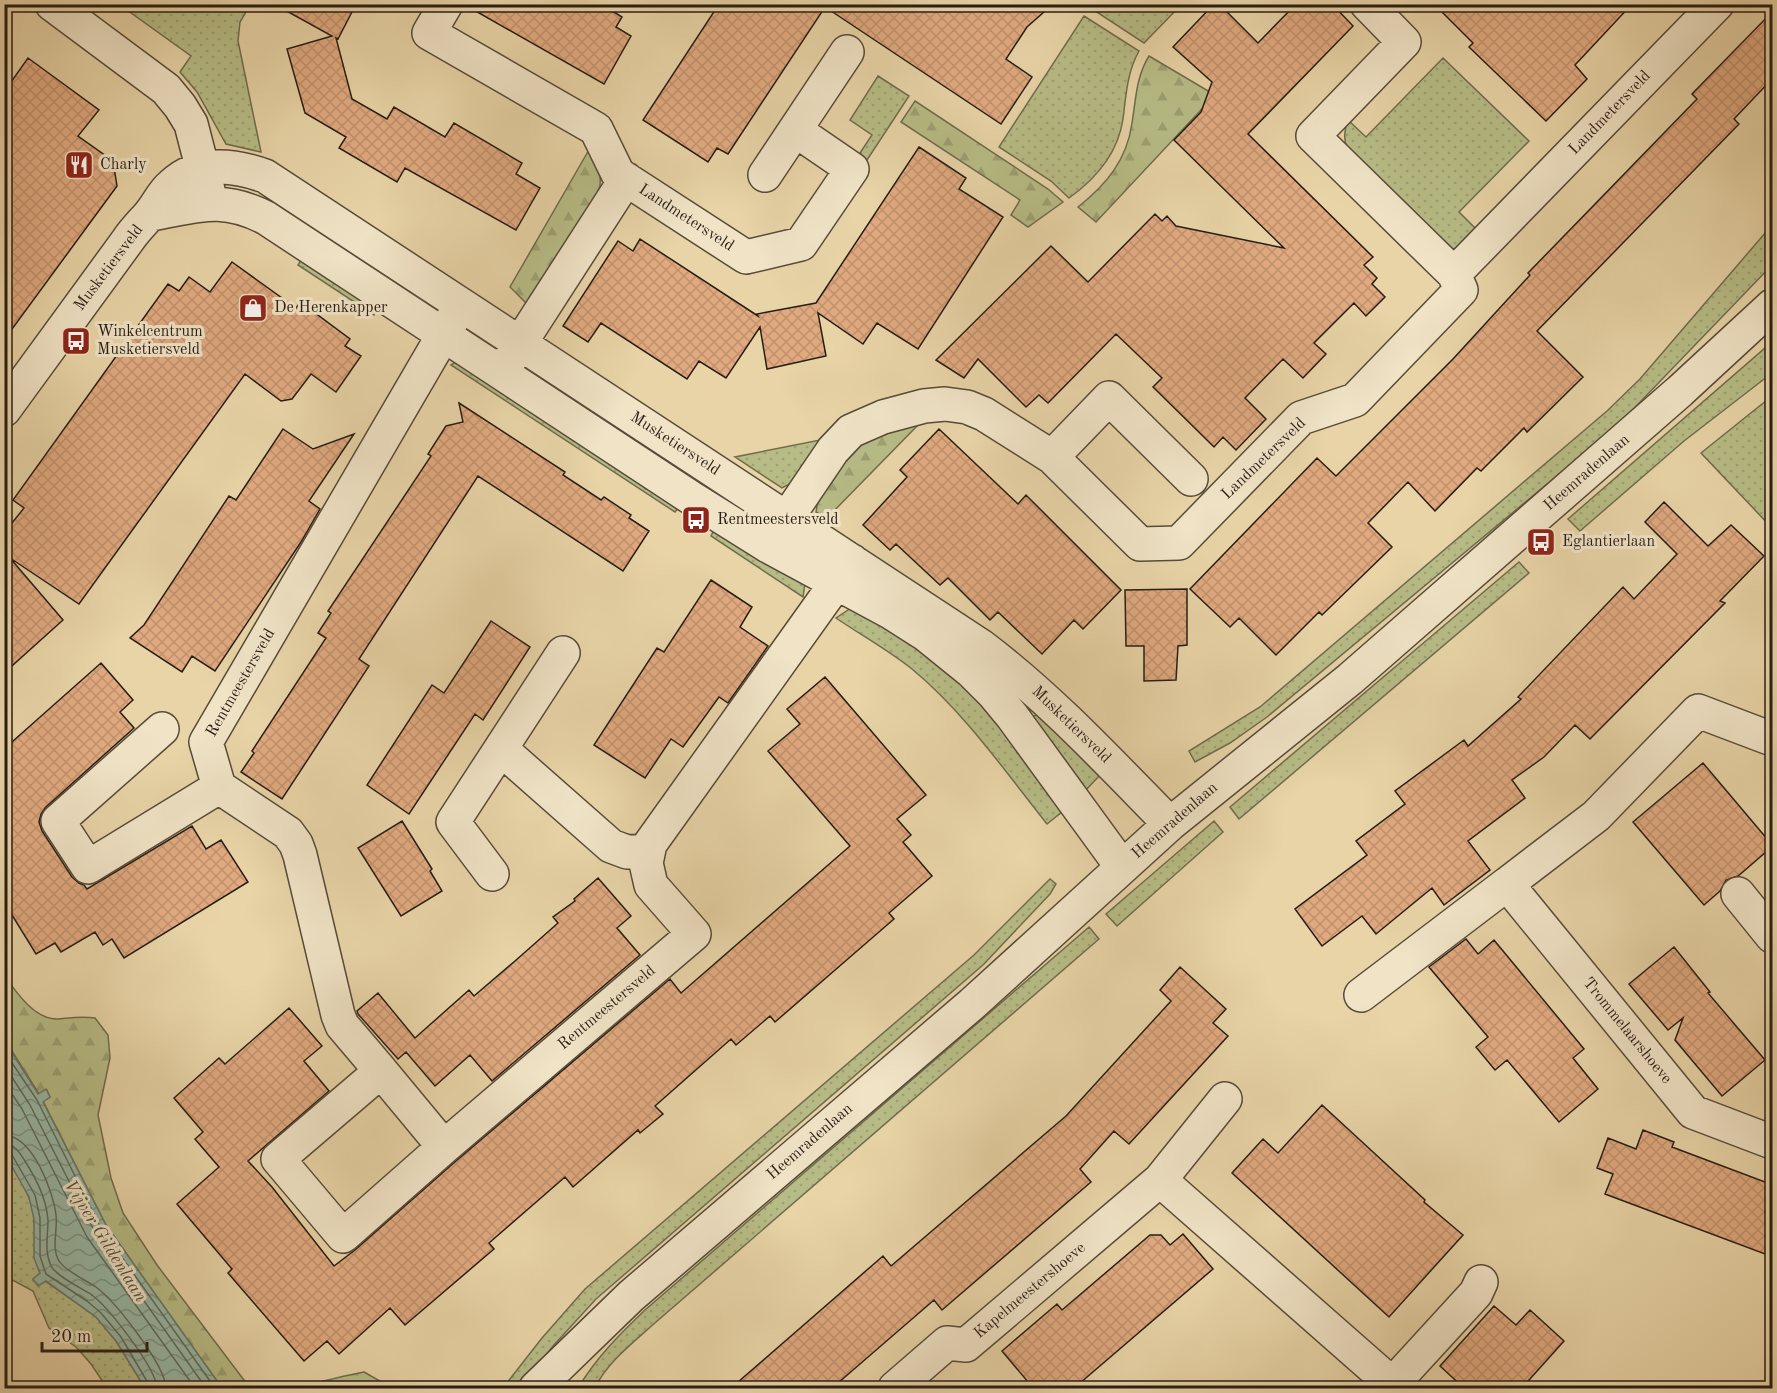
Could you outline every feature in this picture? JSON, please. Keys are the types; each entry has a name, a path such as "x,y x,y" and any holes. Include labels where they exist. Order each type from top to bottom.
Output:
{"street":[{"path":"52,4 166,89 180,106 191,124 210,203"},
{"name":"Landmetersveld","path":"446,4 429,33 596,129 618,174 746,257 801,244 852,169 795,130"},
{"path":"1367,4 1404,42 1314,136 1454,274"},
{"name":"Landmetersveld","path":"768,546 833,450 851,431 883,417 924,406 945,404 967,407 984,414 1052,457 1140,544 1179,543 1301,418 1355,400 1461,290 1454,274 1717,4"},
{"path":"765,175 847,52"},
{"name":"Musketiersveld","path":"4,410 128,240 151,214 173,183 203,168 223,166 244,168 265,176 787,518 845,572 945,649 986,686 1012,716 1122,867"},
{"name":"Landmetersveld","path":"501,373 626,179"},
{"name":"Musketiersveld","path":"151,214 210,203 232,204 266,218 768,546 845,572 981,646 1010,668 1106,758 1170,824"},
{"name":"Rentmeestersveld","path":"219,787 206,742 461,304"},
{"name":"Heemradenlaan","path":"536,1389 631,1296 972,1004 1170,824 1350,679 1649,418 1773,306"},
{"path":"1052,457 1109,398 1191,479"},
{"path":"501,749 611,846 627,852 648,851 650,844 845,572"},
{"path":"492,874 453,822 563,653"},
{"path":"1361,995 1596,816 1698,711 1773,739"},
{"path":"162,729 58,821 88,867 219,787 288,833 296,844 342,1025 444,1147"},
{"name":"Rentmeestersveld","path":"381,1071 278,1160 343,1236 694,934 651,885 646,863 648,851"},
{"name":"Trommelaarshoeve","path":"1506,884 1693,1112 1773,1142"},
{"path":"1738,894 1773,936"},
{"name":"Kapelmeestershoeve","path":"895,1389 946,1343 966,1345 1160,1180 1226,1099"},
{"path":"1160,1180 1391,1387 1476,1293 1480,1282"},
{"name":"Heemradenlaan","path":"561,1389 583,1343"}],"green space":[{"path":"120,5 250,5 240,22 238,41 261,152 226,144 197,92 180,72 191,56"},
{"path":"1086,5 1181,5 1144,43"},
{"path":"1084,16 1139,51 1129,76 1123,119 1111,154 1089,182 1069,198 1051,181 999,147"},
{"path":"1149,56 1215,95 1096,222 1078,207 1098,190 1120,160 1129,136 1139,80"},
{"path":"1443,58 1529,141 1459,212 1478,231 1455,249 1451,249 1347,148 1345,137 1348,120 1366,137"},
{"path":"878,76 909,96 865,163 858,156 872,135 850,120"},
{"path":"915,101 1048,189 1063,202 1028,227 1011,215 1020,200 901,122"},
{"path":"590,148 600,175 599,192 528,305 510,287"},
{"path":"1772,225 1772,265 1618,425 1267,717 1230,743 1195,762 1189,751 1260,707 1607,411 1640,379"},
{"path":"301,260 380,306 374,315 298,265"},
{"path":"1772,342 1772,373 1684,441 1580,531 1568,519"},
{"path":"456,362 680,506 675,512 451,365"},
{"path":"1772,396 1772,528 1701,453"},
{"path":"916,423 918,425 827,518 816,512 819,494 857,443"},
{"path":"825,439 797,480 782,488 735,457"},
{"path":"715,528 805,583 803,597 711,536"},
{"path":"1519,562 1529,573 1239,819 1230,807"},
{"path":"851,608 885,622 983,702 1063,811 1047,824 967,723 931,686 903,662 836,618"},
{"path":"1038,714 1101,774 1083,793 1032,717"},
{"path":"1214,821 1223,832 1117,926 1106,914"},
{"path":"1050,879 1056,884 1050,894 983,965 596,1299 553,1346 521,1388 503,1388 542,1338 585,1289 974,955"},
{"path":"1089,927 1099,939 631,1344 607,1369 595,1388 578,1388 601,1356 645,1310"},
{"path":"4,975 26,1003 41,1015 57,1019 95,1018 108,1035 110,1058 98,1115 111,1178 123,1213 157,1265 250,1388 222,1388 106,1225 43,1101 50,1097 47,1090 39,1094 5,1040"},
{"path":"4,1154 30,1200 34,1218 35,1252 40,1273 33,1279 38,1285 45,1281 96,1317 116,1341 145,1388 107,1388 76,1347 49,1328 33,1291 5,1276"},
{"path":"364,1372 380,1381 384,1388 283,1388 303,1385"}],"water":[{"name":"Vijver Gildenlaan","path":"4,1040 38,1094 46,1089 50,1097 43,1102 106,1225 222,1388 145,1388 116,1341 96,1317 46,1281 38,1286 33,1279 40,1273 34,1258 34,1219 29,1197 5,1154"}],"building":[{"path":"274,4 356,4 338,39 336,38 352,99 387,119 394,107 445,137 454,123 522,163 516,174 540,188 516,230 405,168 397,182 339,148 346,137 305,113 287,49 332,36"},
{"path":"601,4 622,17 616,27 631,36 604,84 465,5"},
{"path":"719,4 1053,4 1027,27 1006,59 1032,77 1001,124 825,7 728,154 717,148 708,162 643,120"},
{"path":"1214,4 1219,4 1258,43 1296,4 1332,4 1353,26 1248,134 1373,257 1364,265 1377,278 1372,284 1385,297 1366,316 1354,303 1314,343 1326,354 1303,378 1283,359 1245,398 1266,419 1236,450 1223,437 1214,447 1153,387 1162,378 1116,334 1048,403 1039,395 1026,407 978,359 964,378 936,360 1051,246 1088,282 1155,214 1162,221 1167,216 1176,226 1284,248 1174,140 1201,112 1212,82 1173,47"},
{"path":"1434,4 1632,4 1575,65 1587,79 1546,121 1469,47 1473,43"},
{"path":"1773,11 1773,78 1734,119 1739,124 1537,331 1583,377 1527,432 1524,428 1481,471 1477,468 1435,511 1408,482 1368,523 1392,547 1322,615 1319,612 1276,655 1239,618 1230,627 1190,589 1317,458 1336,476 1453,359 1530,275 1528,273 1697,99 1692,94"},
{"path":"28,58 99,110 78,136 113,161 117,186 4,340 4,92"},
{"path":"919,147 966,178 959,189 1003,217 918,349 877,323 863,344 818,313 826,356 767,369 760,327 726,378 699,361 687,379 601,323 588,342 563,326 618,241 633,251 640,239 758,316 757,314 816,303"},
{"path":"232,262 296,308 299,304 315,313 350,339 345,346 361,356 336,392 311,374 292,399 281,401 245,374 79,604 10,558 63,620 4,673 4,533 24,508 13,500 168,284 179,291 189,277 210,292"},
{"path":"459,403 565,472 563,475 601,500 604,497 631,515 629,518 649,531 623,571 478,476 359,659 369,666 282,799 241,772 254,753 252,751 326,638 318,633 331,613 328,611 431,456 428,454 446,426 463,422"},
{"path":"283,429 313,449 354,434 309,501 320,509 301,542 215,671 192,656 182,672 130,638 144,625 229,496 236,500"},
{"path":"939,429 1018,504 1026,495 1121,590 1083,629 1074,620 1042,654 998,612 990,620 948,578 940,585 896,544 890,550 863,525 907,477 900,470"},
{"path":"1664,502 1708,546 1731,525 1764,556 1720,601 1725,603 1590,739 1575,725 1544,757 1512,780 1525,798 1468,841 1490,870 1444,905 1432,888 1376,934 1362,916 1322,946 1295,909 1367,855 1356,841 1405,804 1395,791 1464,740 1468,746 1521,699 1518,697 1623,587 1634,599 1677,554 1645,522"},
{"path":"711,580 752,607 740,627 768,646 728,703 719,697 683,747 671,739 645,778 594,745 657,648 664,652"},
{"path":"1187,589 1187,645 1178,646 1176,680 1144,681 1144,646 1126,646 1125,590"},
{"path":"491,621 530,647 483,720 475,714 409,814 367,785 432,685 444,693"},
{"path":"101,663 133,700 120,712 134,728 41,814 39,822 42,831 72,877 87,889 192,826 206,849 221,840 248,882 124,958 112,939 103,945 95,932 61,952 55,943 36,954 4,902 4,749"},
{"path":"825,677 926,795 897,819 911,835 903,842 932,876 889,913 894,919 775,1022 770,1016 736,1045 731,1039 655,1106 663,1114 640,1133 638,1130 573,1187 565,1177 489,1243 494,1249 405,1325 390,1308 339,1354 327,1341 304,1361 228,1273 232,1269 177,1204 219,1167 195,1139 203,1132 174,1098 219,1058 225,1064 289,1008 322,1046 304,1061 329,1091 248,1161 272,1187 334,1266 670,979 681,993 850,846 768,751 800,724 787,709"},
{"path":"1703,763 1773,846 1738,876 1726,880 1720,891 1704,905 1633,822"},
{"path":"402,821 432,869 430,871 442,891 401,916 358,848"},
{"path":"598,878 631,916 617,928 640,955 492,1081 470,1055 435,1086 406,1052 398,1059 358,1014 357,1011 378,993 415,1038 469,990 474,996 515,961 558,923 553,917 575,901 574,899"},
{"path":"1466,939 1478,954 1494,940 1584,1049 1573,1058 1598,1089 1559,1122 1507,1060 1495,1070 1476,1047 1488,1037 1429,967"},
{"path":"1674,947 1710,992 1708,993 1765,1060 1722,1096 1675,1040 1683,1018 1668,1030 1629,984"},
{"path":"1180,967 1226,1009 1213,1023 1228,1036 1129,1144 1114,1131 1080,1169 1091,1182 942,1310 934,1300 831,1389 730,1389 883,1256 891,1266 1066,1116 1171,1001 1160,990"},
{"path":"1322,1105 1425,1200 1424,1202 1463,1235 1389,1317 1232,1173 1263,1139 1278,1153"},
{"path":"1643,1130 1674,1142 1672,1147 1773,1185 1773,1257 1605,1194 1613,1174 1597,1168 1608,1138 1636,1149"},
{"path":"1183,1234 1213,1269 1073,1389 1034,1389 1002,1351 1057,1304 1062,1310 1150,1235 1161,1235 1170,1245"},
{"path":"1494,1306 1516,1325 1530,1310 1564,1341 1521,1389 1465,1389 1440,1366"}],"place":[{"name":"Charly","path":"79,165"},
{"name":"De Herenkapper","path":"253,308"},
{"name":"Winkelcentrum Musketiersveld","path":"76,341"},
{"name":"Rentmeestersveld","path":"696,520"},
{"name":"Eglantierlaan","path":"1541,542"}]}
